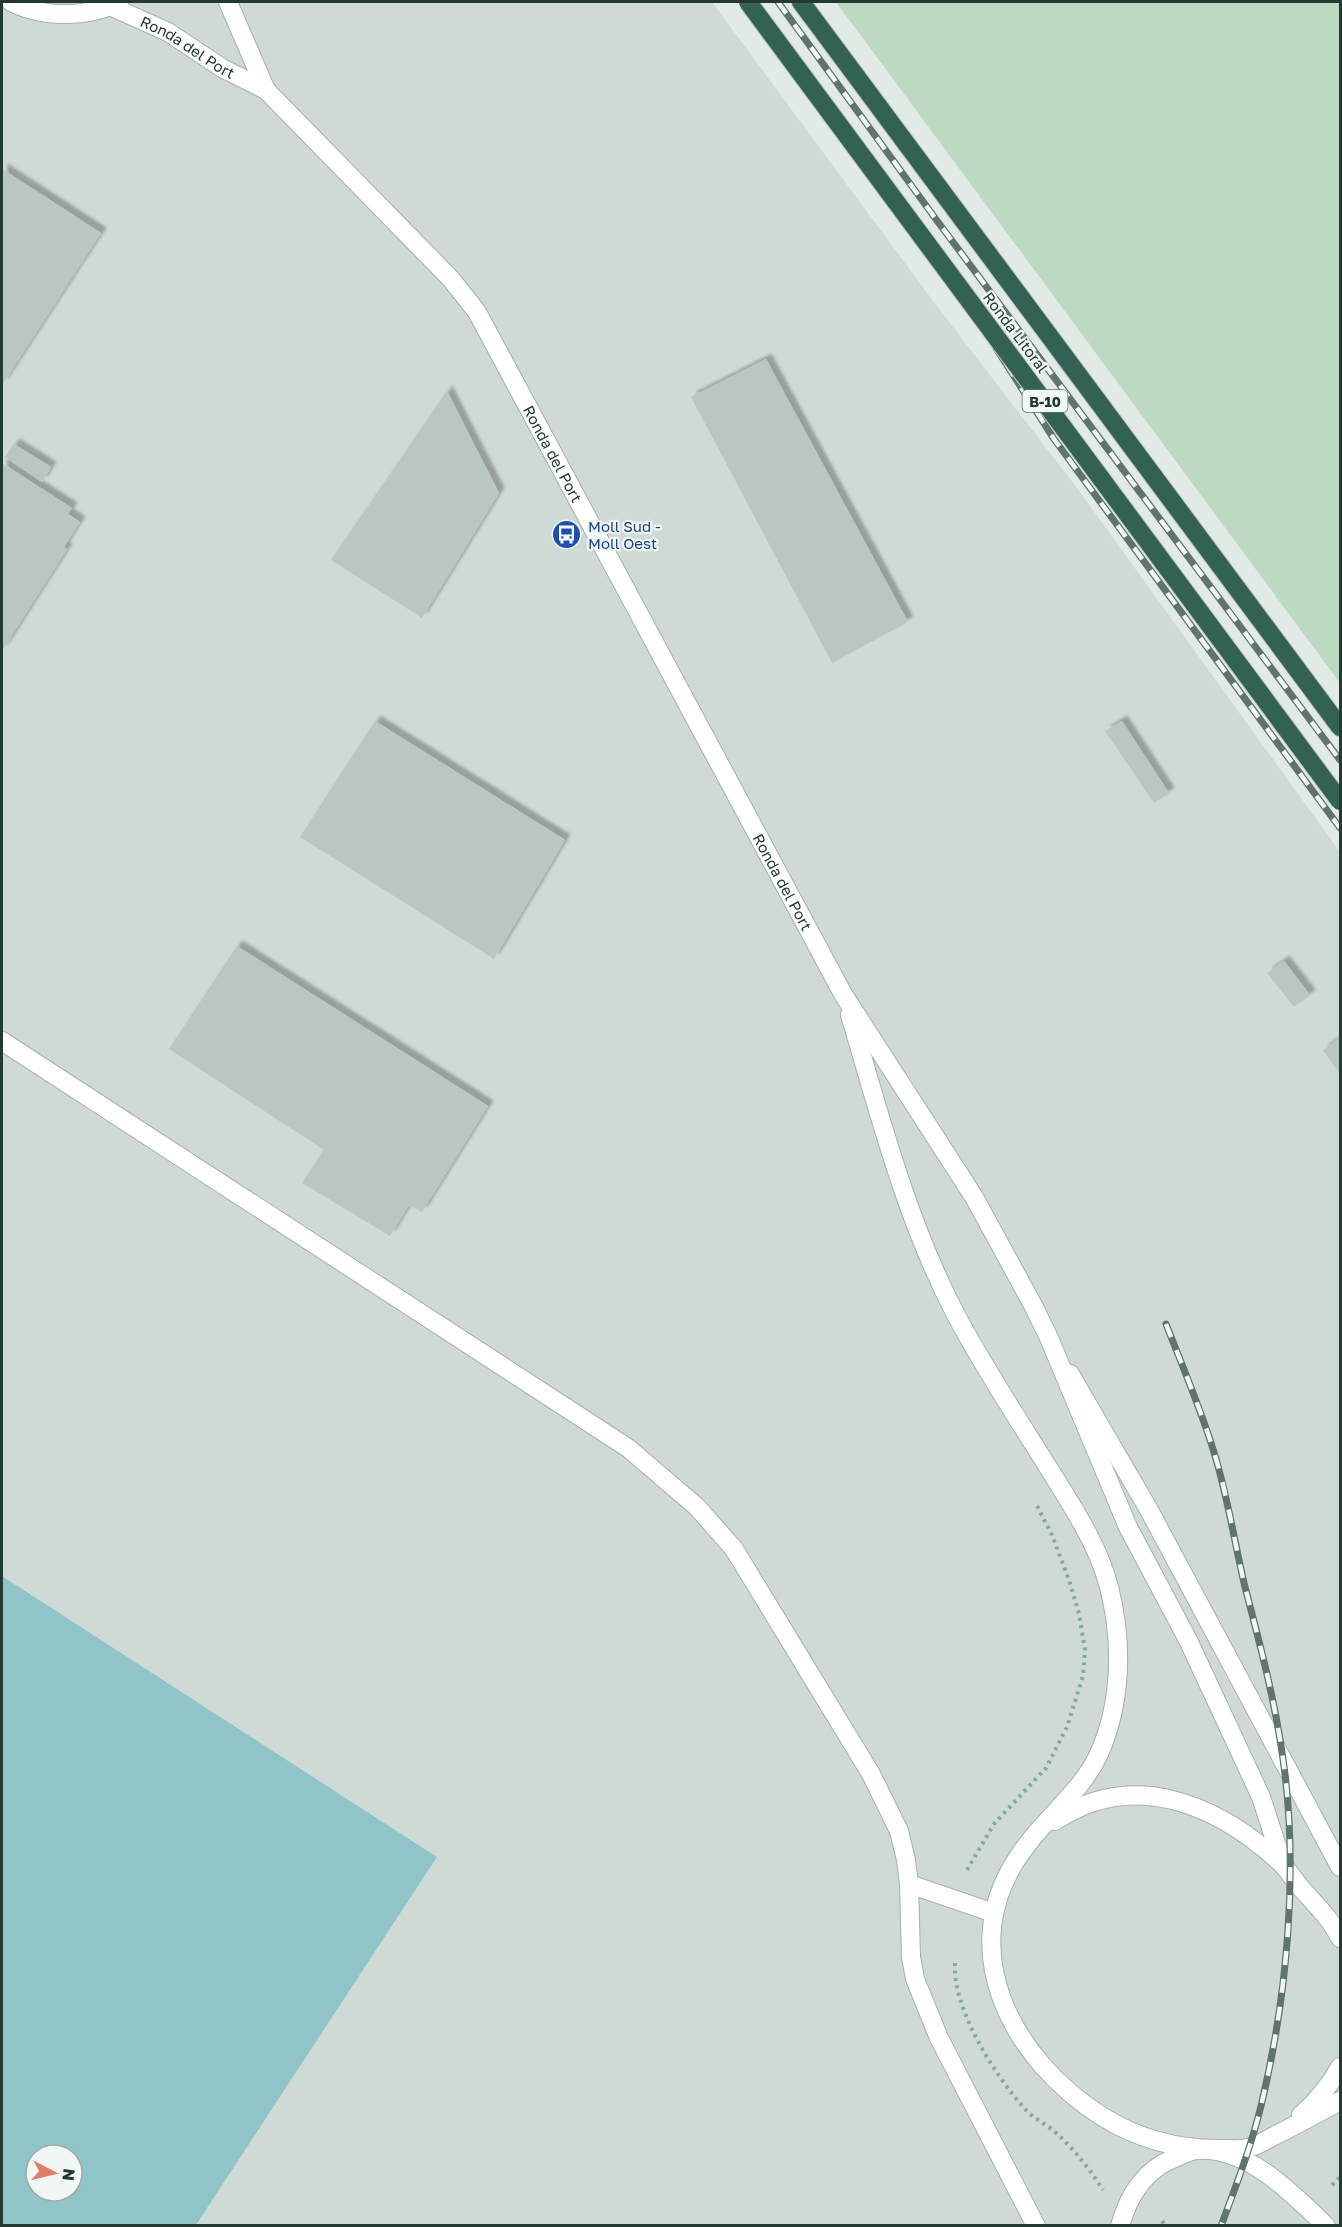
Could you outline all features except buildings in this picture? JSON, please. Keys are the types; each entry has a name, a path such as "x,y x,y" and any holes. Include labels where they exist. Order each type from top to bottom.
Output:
{"highway":[{"name":"Ronda Litoral","path":"748,2 1341,801"},
{"name":"Ronda Litoral","path":"801,2 1341,727"}],"street":[{"name":"Ronda del Port","path":"228,2 266,90"},
{"name":"Ronda del Port","path":"115,4 168,32 222,68 266,90 452,279 477,312 843,994"},
{"path":"10,6 47,13 79,14 115,4"},
{"path":"843,994 974,1197 1049,1338 1149,1510 1341,1867"},
{"path":"843,994 906,1200 923,1247 956,1315 1077,1513 1097,1553 1109,1586 1119,1659 1116,1692 1109,1725 1088,1776 1024,1848 1001,1890 994,1913 990,1942 992,1969 1000,1998 1013,2025 1035,2057 1078,2102 1113,2123 1149,2139 1245,2160 1270,2175 1326,2226"},
{"path":"2,1041 628,1448 697,1507 734,1549 871,1774 899,1831 909,1884 911,1957 915,1979 939,2038 1036,2226"},
{"path":"1049,1338 1128,1527 1188,1640 1261,1797 1283,1865"},
{"path":"1039,1832 1068,1812 1100,1800 1130,1796 1158,1796 1192,1805 1217,1816 1246,1834 1283,1865 1338,1932"},
{"path":"909,1884 994,1913"},
{"path":"1279,2133 1313,2104 1341,2067"},
{"path":"1120,2226 1125,2210 1143,2179 1167,2161 1198,2150 1249,2148 1341,2101"},
{"path":"1024,2199 1029,2226"}],"path":[{"path":"968,1870 994,1824 1047,1768 1067,1727 1083,1676 1085,1650 1079,1614 1052,1535 1036,1504"},
{"path":"955,1963 954,1973 966,2017 985,2055 1021,2104 1082,2158 1103,2190"},
{"path":"1332,2185 1341,2177"},
{"path":"1162,2221 1166,2226"}],"shaded area":[{"path":"2,2 712,2 936,305 1077,488 1340,852 1340,2225 196,2225 437,1857 2,1576"}],"green space":[{"path":"836,2 1340,2 1340,683"}],"water":[{"path":"2,1576 437,1857 196,2225 2,2225"}],"railway":[{"path":"743,2 822,109 936,254 1054,439 1340,828"},
{"path":"778,2 935,218 1340,760"},
{"path":"1166,1324 1202,1415 1222,1481 1280,1737 1288,1801 1290,1845 1288,1934 1278,2022 1257,2121 1221,2226"}],"place":[{"name":"Moll Sud - Moll Oest","path":"567,535"}]}
